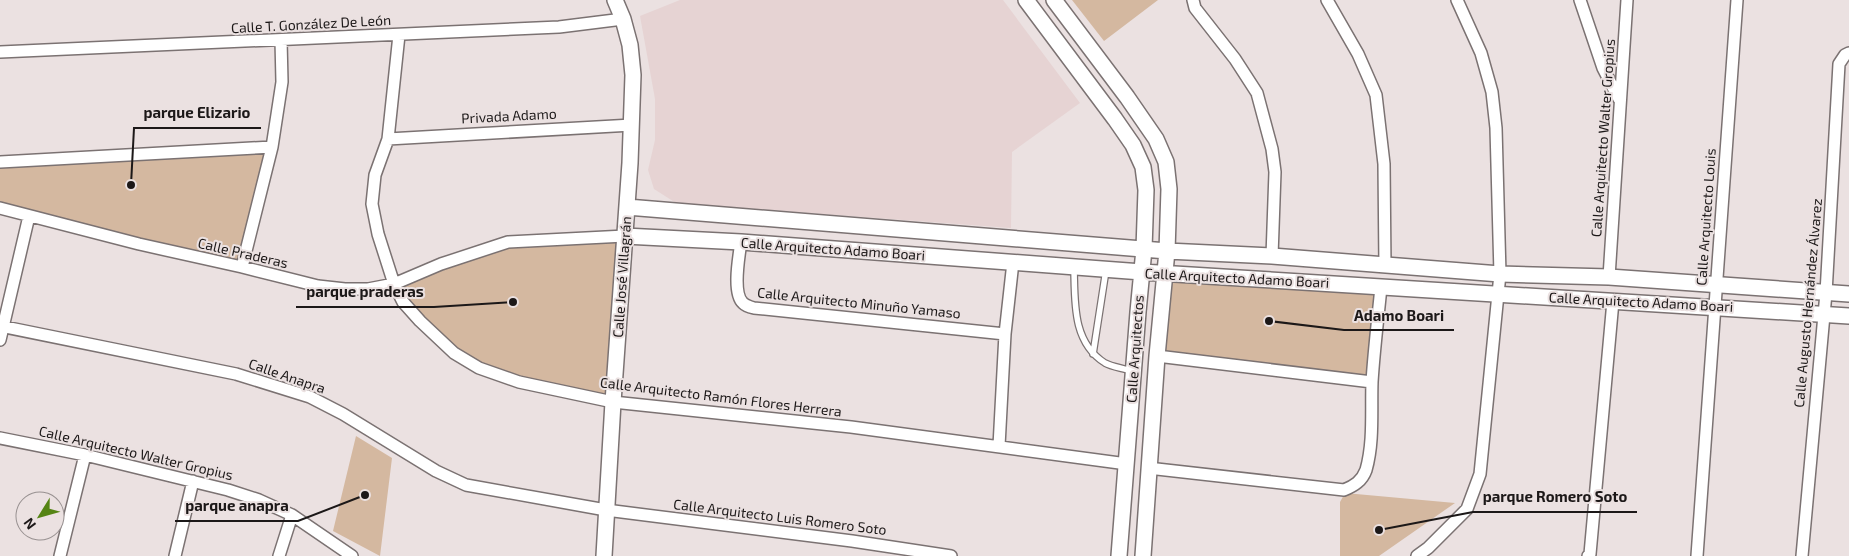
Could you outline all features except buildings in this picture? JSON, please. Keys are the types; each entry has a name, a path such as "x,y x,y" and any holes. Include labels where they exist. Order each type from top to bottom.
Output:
{"street":[{"name":"Calle José Villagrán","path":"604,556 612,402 626,236 634,75 630,45 623,19 614,0"},
{"name":"Calle Arquitectos","path":"1026,0 1115,119 1133,145 1143,167 1146,190 1144,249 1119,556"},
{"name":"Calle Arquitectos","path":"1054,0 1156,139 1166,162 1169,189 1167,251 1148,468 1143,556"},
{"path":"1193,0 1195,8 1235,58 1257,93 1276,172 1272,256"},
{"path":"1327,0 1358,54 1376,95 1384,164 1385,266"},
{"path":"1417,556 1432,552 1467,509 1480,474 1500,274 1496,128 1492,92 1481,54 1457,0"},
{"path":"1580,0 1603,68 1620,100"},
{"name":"Calle Arquitecto Walter Gropius","path":"1610,278 1627,0"},
{"name":"Calle Arquitecto Louis","path":"1697,556 1737,0"},
{"path":"1050,31 1068,18"},
{"name":"Calle T. González De León","path":"0,52 559,27 623,19"},
{"name":"Calle Arquitecto Ramón Flores Herrera","path":"398,35 388,139 375,175 372,204 378,234 394,284 403,302 454,353 479,368 519,382 612,402 851,427 1127,464"},
{"path":"242,267 272,147 282,82 281,40"},
{"name":"Calle Augusto Hernández Álvarez","path":"1802,556 1826,293 1839,64 1847,54"},
{"name":"Privada Adamo","path":"388,139 632,125"},
{"path":"0,162 272,147"},
{"name":"Calle Arquitecto Adamo Boari","path":"627,207 1167,251 1272,256 1500,274 1610,278 1849,294"},
{"name":"Calle Praderas","path":"0,208 139,244 318,286 368,289 394,284 441,264 508,242 626,236"},
{"path":"0,340 1,326 29,216"},
{"name":"Calle Arquitecto Adamo Boari","path":"626,236 740,242 1106,270 1849,316"},
{"name":"Calle Arquitecto Minuño Yamaso","path":"740,242 737,285 739,296 747,306 1005,334"},
{"path":"999,446 1005,334 1013,262"},
{"path":"1148,468 1344,490 1354,486 1365,471 1371,433 1372,382 1381,286"},
{"path":"1590,555 1613,301"},
{"name":"Calle Anapra","path":"1,326 246,377 310,397 343,414 436,471 466,485 606,510"},
{"path":"1157,356 1372,382"},
{"name":"Calle Arquitecto Walter Gropius","path":"0,438 84,455 228,490 259,500 292,515 352,556"},
{"path":"60,556 84,455"},
{"path":"175,556 193,482"},
{"name":"Calle Arquitecto Luis Romero Soto","path":"606,510 852,541 951,556"},
{"path":"279,556 292,515"}],"lane":[{"path":"1074,267 1077,326 1093,354 1107,364 1134,371"},
{"path":"1093,354 1106,270"}],"shaded area":[{"path":"680,0 1003,0 1080,103 1012,152 1011,228 676,203 654,189 648,170 655,140 655,99 640,16"},
{"path":"1072,0 1158,0 1104,41"},
{"path":"272,147 242,267 0,208 0,162"},
{"path":"625,236 613,402 519,382 454,353 394,284 508,242"},
{"path":"1165,273 1381,287 1372,382 1157,356"},
{"path":"356,436 392,458 380,556 333,531"},
{"path":"1345,493 1455,503 1379,556 1340,556 1340,502"}],"place":[{"name":"parque Elizario","path":"131,185"},
{"name":"parque praderas","path":"513,302"},
{"name":"Adamo Boari","path":"1269,321"},
{"name":"parque anapra","path":"365,495"},
{"name":"parque Romero Soto","path":"1379,530"}]}
